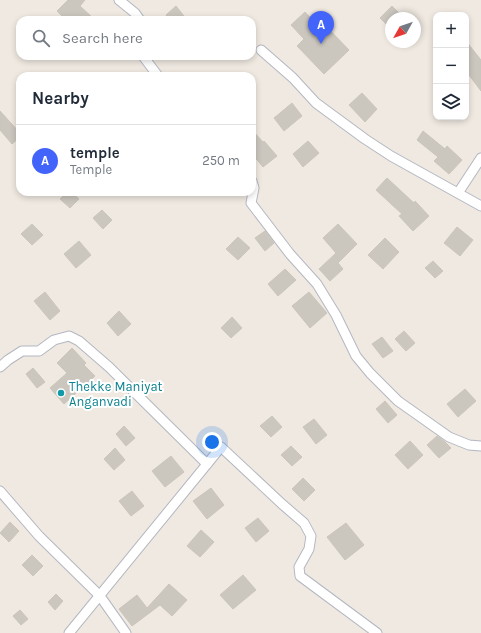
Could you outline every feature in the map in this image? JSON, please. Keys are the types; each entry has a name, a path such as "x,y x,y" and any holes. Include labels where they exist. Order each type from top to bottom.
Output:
{"street":[{"path":"119,0 137,16"},
{"path":"261,50 293,78 316,102 359,134 391,156 481,206"},
{"path":"146,60 155,72"},
{"path":"458,193 481,158"},
{"path":"252,196 251,203 290,254 317,284 336,315 356,356 370,374 398,401 449,436 469,445 481,446"},
{"path":"0,367 22,351 39,351 54,340 69,336 79,340 109,367 207,464"},
{"path":"69,633 221,448 304,523 310,536 309,549 299,567 300,576 377,633"},
{"path":"0,491 39,536 100,596 126,633"}],"building":[{"path":"68,0 85,0 80,6 91,16 62,16 57,11"},
{"path":"176,6 184,16 167,16 166,15"},
{"path":"392,6 398,12 386,12"},
{"path":"305,12 317,25 321,21 349,50 324,74 297,46 304,39 291,25"},
{"path":"385,13 385,23 380,18"},
{"path":"469,45 481,60 481,91 469,75"},
{"path":"362,93 377,109 365,122 349,105"},
{"path":"292,103 302,116 284,131 274,118"},
{"path":"0,111 16,129 16,140 12,144 0,130"},
{"path":"423,131 445,149 447,146 462,160 449,174 434,161 438,157 417,140"},
{"path":"256,134 277,156 263,167 256,159"},
{"path":"308,141 319,153 303,167 293,154"},
{"path":"387,178 414,203 415,201 429,216 413,231 399,216 402,214 376,190"},
{"path":"63,196 76,196 79,199 70,208 60,199"},
{"path":"102,210 112,220 103,229 93,218"},
{"path":"32,224 43,235 32,245 21,234"},
{"path":"338,224 357,244 338,263 343,269 330,281 319,269 336,253 323,238"},
{"path":"457,227 473,240 460,256 444,243"},
{"path":"265,231 274,243 265,251 255,238"},
{"path":"238,237 250,248 238,260 226,249"},
{"path":"385,238 399,252 383,269 368,255"},
{"path":"79,241 91,255 76,268 64,254"},
{"path":"433,261 443,271 435,278 425,268"},
{"path":"285,269 296,280 278,296 268,284"},
{"path":"45,292 60,311 50,320 34,301"},
{"path":"309,292 327,313 310,328 292,306"},
{"path":"119,311 131,324 118,336 107,323"},
{"path":"232,317 242,328 231,338 221,328"},
{"path":"404,331 415,343 406,351 395,339"},
{"path":"382,337 393,351 383,358 372,344"},
{"path":"72,348 86,363 84,365 95,376 64,404 50,388 67,373 57,363"},
{"path":"33,368 45,382 37,388 26,374"},
{"path":"465,389 476,401 458,417 447,404"},
{"path":"385,401 397,415 388,423 376,409"},
{"path":"272,416 282,427 271,437 260,426"},
{"path":"314,419 327,435 316,444 303,427"},
{"path":"124,426 135,438 126,446 116,434"},
{"path":"437,436 451,448 439,458 427,445"},
{"path":"410,441 423,455 408,469 395,455"},
{"path":"291,446 302,457 292,466 281,455"},
{"path":"115,448 125,460 114,470 104,459"},
{"path":"171,456 184,472 165,487 152,471"},
{"path":"303,478 315,490 304,501 292,489"},
{"path":"211,488 224,505 207,519 193,501"},
{"path":"132,491 144,506 131,516 119,501"},
{"path":"258,518 269,531 256,542 245,528"},
{"path":"10,522 19,531 9,542 0,533"},
{"path":"346,523 364,545 345,560 327,537"},
{"path":"201,530 214,542 200,557 187,546"},
{"path":"32,555 43,566 33,576 22,565"},
{"path":"243,575 256,590 233,609 220,595"},
{"path":"169,584 187,600 172,616 160,605 132,626 119,609 137,595 147,608"},
{"path":"56,594 63,601 55,610 48,602"},
{"path":"20,610 28,619 21,625 13,616"}],"place":[{"name":"temple","path":"321,44"},
{"name":"Thekke Maniyat Anganvadi","path":"61,393"}]}
